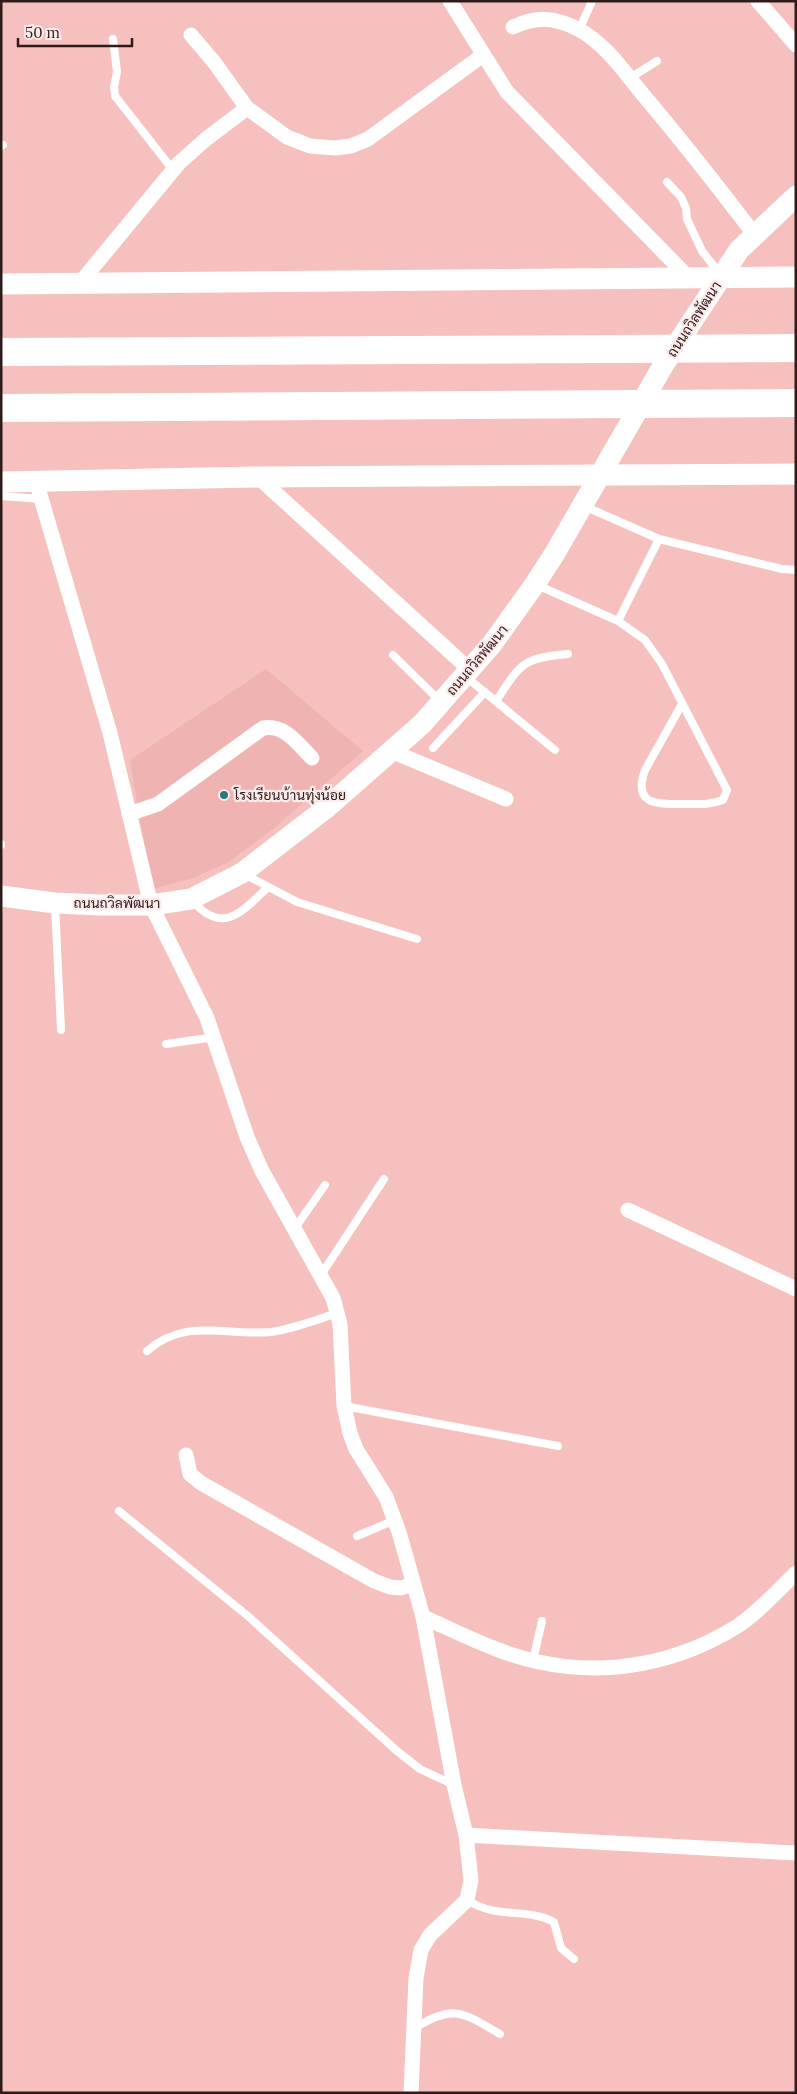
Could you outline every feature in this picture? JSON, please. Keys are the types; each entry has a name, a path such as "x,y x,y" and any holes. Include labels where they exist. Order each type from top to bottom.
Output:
{"highway":[{"path":"1,352 796,348"},
{"path":"1,408 796,403"}],"main road":[{"name":"ถนนถวิลพัฒนา","path":"1,896 55,903 151,905 191,899 242,873 325,809 422,724 492,644 535,584 583,506 664,364 739,250 796,196"},
{"path":"1,284 721,276 796,277"},
{"path":"1,482 39,490 258,477 796,474"}],"street":[{"path":"450,1 506,92 688,277"},
{"path":"758,1 796,45"},
{"path":"513,27 530,19 544,18 579,30 608,52 694,156 754,234"},
{"path":"191,35 214,62 247,108 287,137 310,146 335,148 351,146 368,140 483,55"},
{"path":"80,283 173,170 206,139 247,108"},
{"path":"258,477 467,673"},
{"path":"39,490 105,715 151,905 215,1037 248,1137 262,1171 333,1298 342,1343 344,1406 350,1433 356,1449 386,1497 414,1584 422,1617 454,1785 466,1835 471,1880 466,1900 430,1935 421,1950 416,1978 411,2093"},
{"path":"129,814 158,804 263,728 272,726 282,729 312,758"},
{"path":"391,751 506,799"},
{"path":"628,1210 796,1289"},
{"path":"186,1455 190,1474 201,1483 331,1557 390,1587 401,1588 414,1584"},
{"path":"422,1617 532,1660 567,1667 601,1668 634,1666 675,1657 710,1642 738,1626 796,1573"},
{"path":"466,1835 796,1853"}],"lane":[{"path":"579,30 592,1"},
{"path":"113,39 117,72 114,87 115,96 173,170"},
{"path":"630,78 657,61"},
{"path":"667,182 681,197 686,208 687,219 702,251 721,276"},
{"path":"1,496 39,490"},
{"path":"583,506 659,539 782,569 796,570"},
{"path":"618,621 659,539"},
{"path":"535,584 618,621 645,640 662,664 727,790 722,800 713,804 656,804 645,797 641,791 641,782 645,770 682,704"},
{"path":"496,701 517,670 526,661 540,657 568,654"},
{"path":"393,655 441,702"},
{"path":"467,673 485,692 555,750"},
{"path":"433,748 485,692"},
{"path":"242,873 267,888 297,902 416,940"},
{"path":"191,899 211,917 227,918 239,914 267,888"},
{"path":"55,903 61,1030"},
{"path":"166,1044 215,1037"},
{"path":"321,1275 384,1179"},
{"path":"295,1228 325,1185"},
{"path":"147,1351 168,1336 199,1330 271,1332 337,1313"},
{"path":"344,1406 558,1446"},
{"path":"119,1511 249,1617 397,1751 420,1769 454,1785"},
{"path":"357,1536 394,1520"},
{"path":"532,1660 542,1621"},
{"path":"466,1900 486,1910 543,1916 554,1922 561,1948 574,1960"},
{"path":"414,2028 435,2016 453,2013 464,2015 500,2034"}],"shaded area":[{"name":"โรงเรียนบ้านทุ่งน้อย","path":"266,669 363,751 273,829 229,862 193,878 152,889 130,760"}],"place":[{"name":"โรงเรียนบ้านทุ่งน้อย","path":"224,795"}]}
